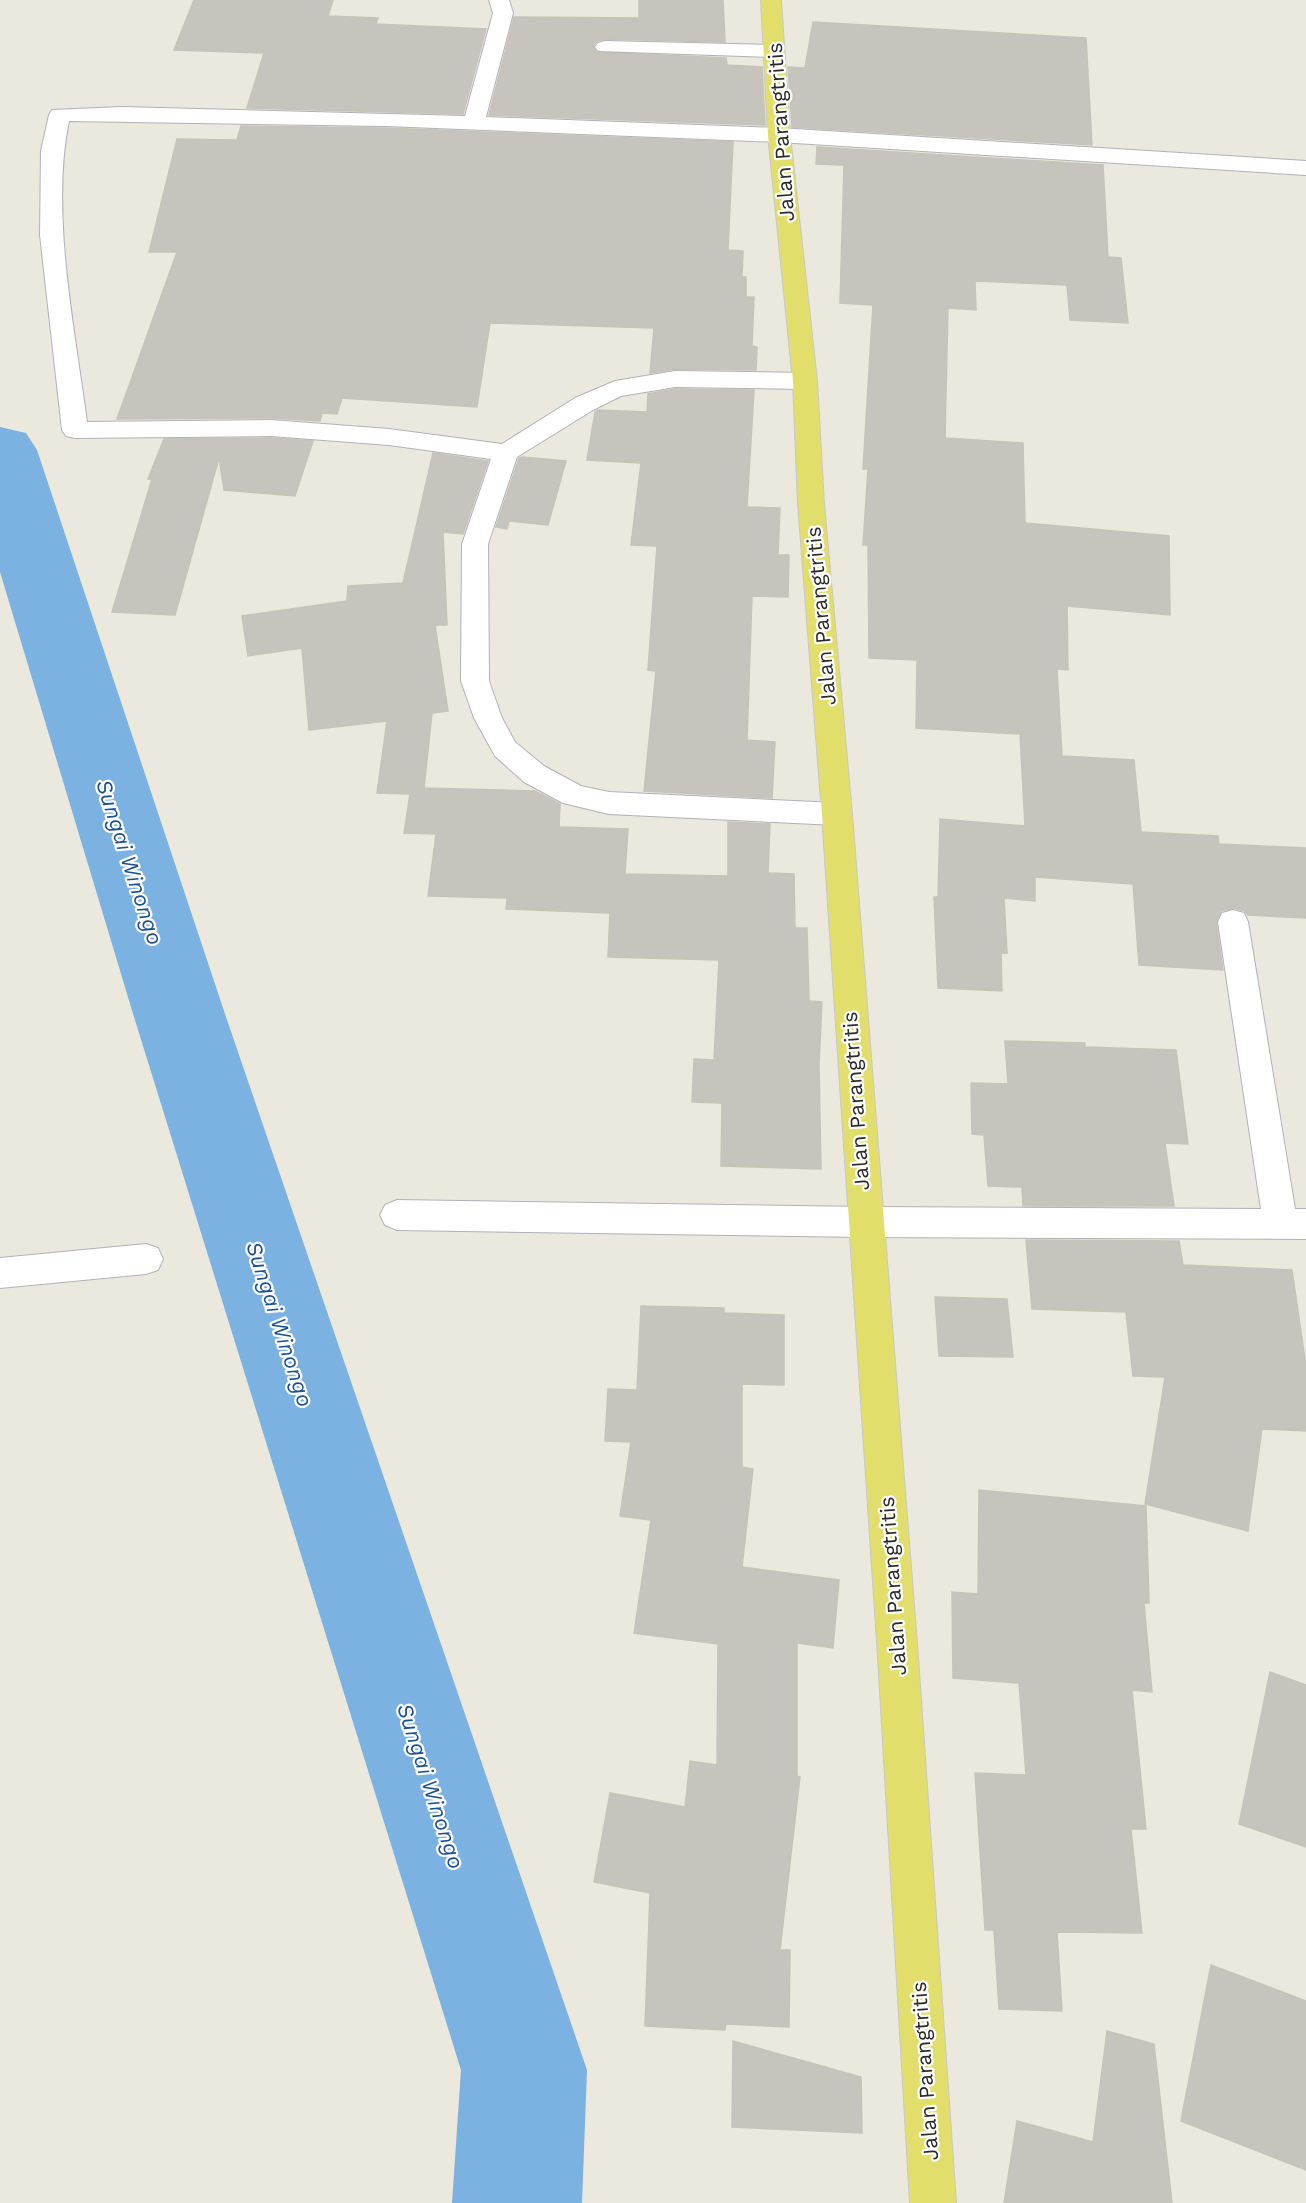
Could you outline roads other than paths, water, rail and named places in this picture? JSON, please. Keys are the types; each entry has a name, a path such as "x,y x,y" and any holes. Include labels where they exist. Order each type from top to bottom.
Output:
{"main road":[{"name":"Jalan Parangtritis","path":"771,0 779,135 805,381 811,504 837,814 898,1657 933,2203"}],"street":[{"path":"474,122 503,13 499,0"},
{"path":"605,47 774,51"},
{"path":"506,453 389,437 271,428 75,430 52,235 52,151 60,115 121,114 474,122 779,135 1306,168"},
{"path":"805,381 675,379 615,389 584,404 506,453 475,544 475,681 488,718 505,749 534,774 573,795 609,803 837,814"},
{"path":"397,1215 865,1222 1293,1223 1233,922"},
{"path":"0,1273 146,1259"}],"waterway":[{"name":"Sungai Winongo","path":"0,450 180,1017 524,2070 517,2203"}]}
